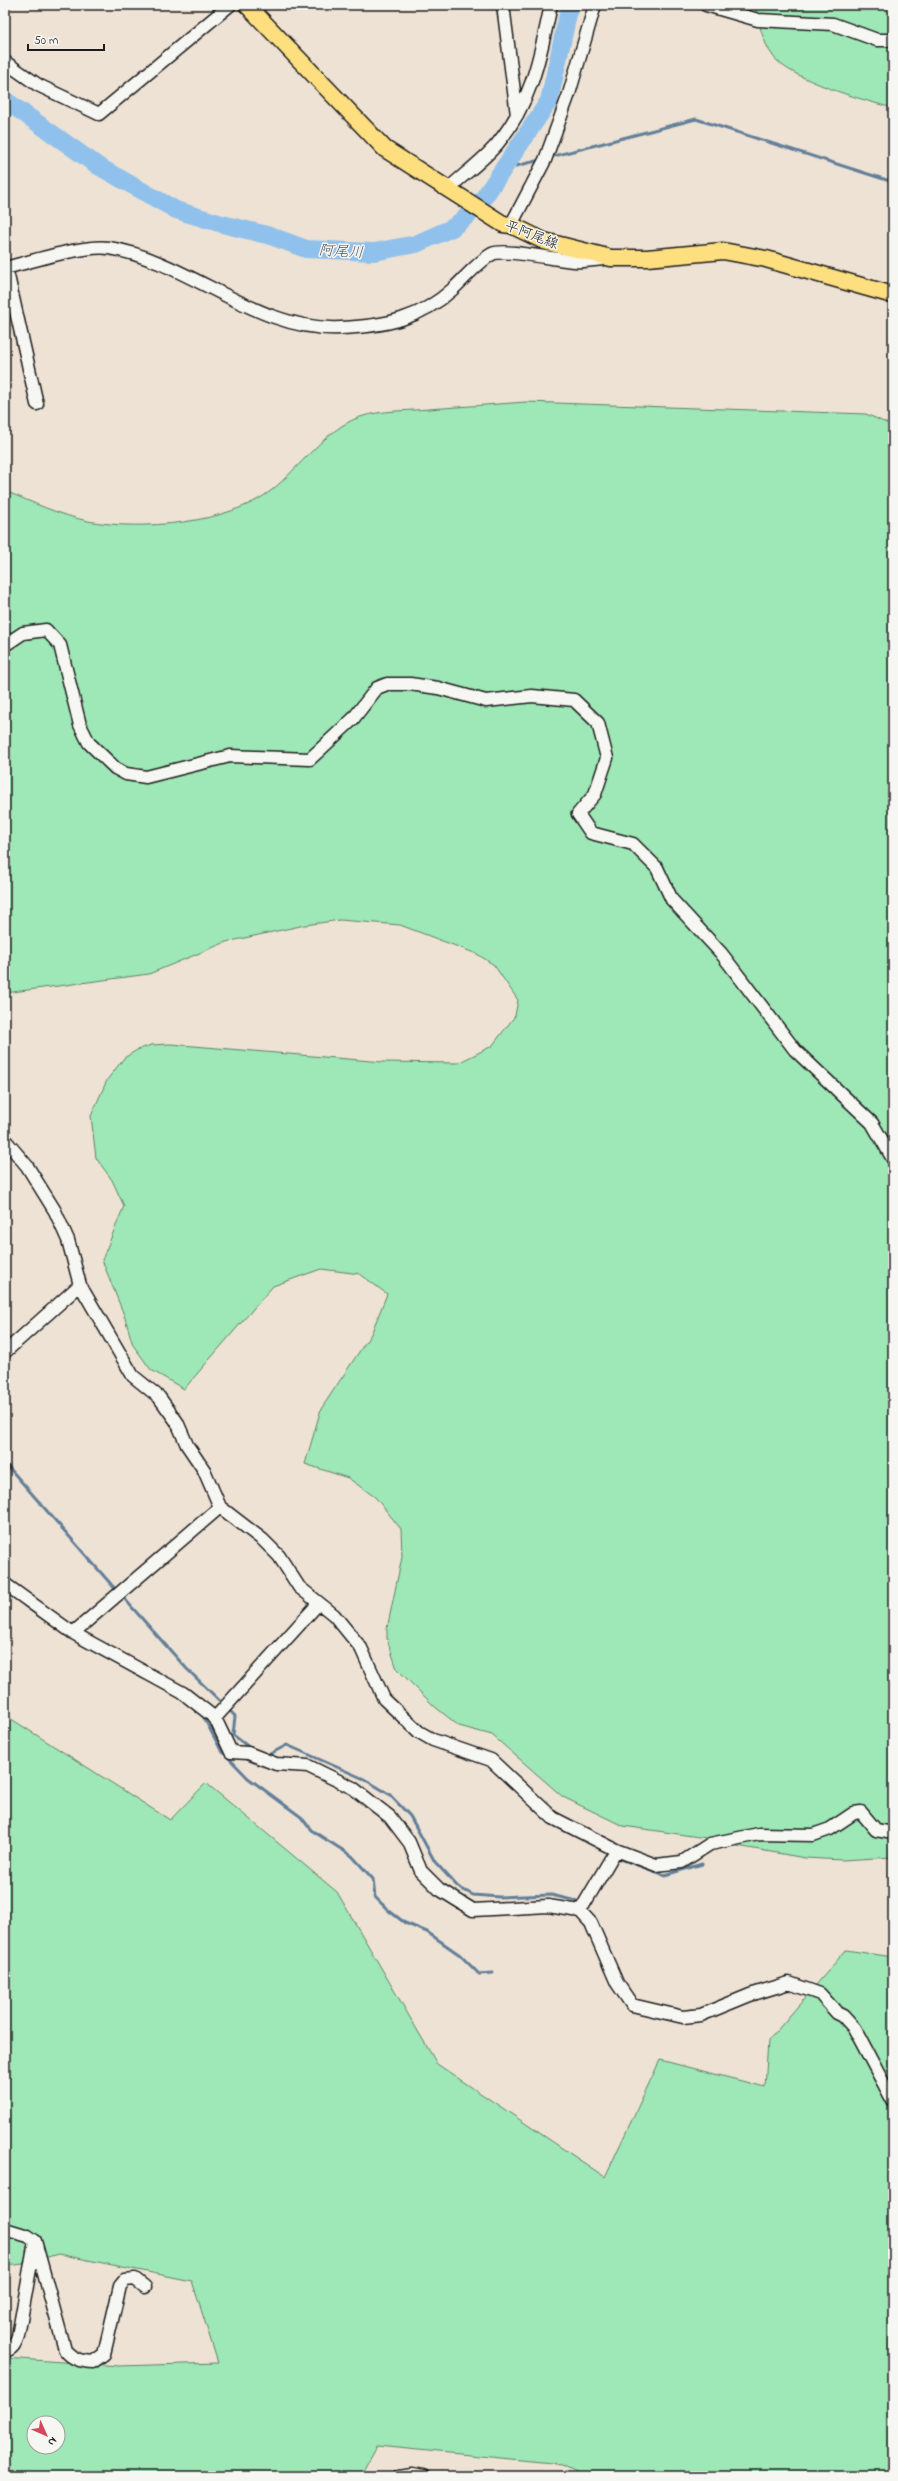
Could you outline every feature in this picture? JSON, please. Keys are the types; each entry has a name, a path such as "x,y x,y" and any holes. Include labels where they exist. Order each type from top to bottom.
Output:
{"main road":[{"name":"平阿尾線","path":"247,5 385,149 451,191 507,224 544,241 611,258 647,258 723,252 766,259 893,295"}],"street":[{"path":"5,62 38,85 99,114 230,5"},
{"path":"503,5 517,115"},
{"path":"451,191 497,144 517,115 536,74 551,5"},
{"path":"507,224 545,160 567,102 595,5"},
{"path":"706,5 758,20 833,24 877,40 893,40"},
{"path":"37,404 6,268 73,252 108,248 144,258 280,320 313,326 341,328 388,324 413,316 438,303 493,254 509,252 576,262 611,258"},
{"path":"5,645 22,633 46,630 60,645 80,725 89,743 115,768 126,774 146,777 230,756 310,759 353,719 377,688 387,684 410,684 438,688 486,700 532,696 574,700 598,723 606,747 607,758 595,794 578,814 591,833 633,844 657,868 672,900 721,953 795,1050 872,1123 893,1159"},
{"path":"5,1140 27,1166 55,1211 68,1240 80,1285 133,1376 160,1397 177,1422 187,1445 204,1470 220,1507 263,1540 279,1556 299,1586 318,1604 334,1615 361,1648 384,1698 419,1732 433,1740 492,1760 553,1818 616,1850 656,1865 682,1862 710,1844 752,1835 813,1835 830,1829 854,1813 861,1812 876,1830 893,1833"},
{"path":"7,1347 80,1285"},
{"path":"73,1633 220,1507"},
{"path":"5,1584 73,1633 177,1689 215,1718 231,1752 248,1752 276,1764 308,1766 353,1788 390,1817 409,1842 421,1871 439,1889 459,1903 473,1910 548,1906 580,1911 591,1924 617,1983 632,2005 683,2017 701,2015 750,1995 789,1983 820,1994 837,2014 843,2016 854,2028 893,2102"},
{"path":"215,1718 318,1604"},
{"path":"580,1911 616,1850"},
{"path":"5,2229 28,2236 35,2241 65,2350 71,2357 79,2361 93,2362 104,2354 120,2286 126,2280 135,2279 145,2287"},
{"path":"5,2351 10,2350 15,2345 18,2336 35,2241"},
{"path":"397,2476 413,2474 423,2476"}],"green space":[{"path":"755,5 893,5 893,108 828,88 810,81 781,65 773,56 766,44 761,32"},
{"path":"526,402 866,414 893,426 893,1857 842,1860 805,1858 720,1843 706,1838 623,1826 563,1797 492,1735 459,1726 434,1706 397,1669 387,1639 387,1629 402,1557 401,1529 375,1497 348,1478 305,1464 321,1409 371,1334 387,1294 360,1274 321,1269 273,1286 184,1389 151,1370 133,1345 124,1315 102,1260 124,1206 112,1180 96,1158 91,1116 107,1080 124,1058 137,1050 151,1045 170,1044 383,1062 458,1063 492,1046 515,1016 518,1000 494,965 477,954 400,925 340,920 305,925 226,942 149,974 5,993 5,491 56,512 88,521 133,525 158,525 183,522 232,511 254,502 272,490 336,430 348,422 360,417 385,412"},
{"path":"5,1715 170,1820 206,1783 337,1892 437,2064 605,2177 660,2060 765,2087 768,2041 846,1950 893,1957 893,2476 587,2476 562,2464 377,2446 360,2476 5,2476 5,2358 119,2366 218,2363 192,2281 58,2254 24,2264 5,2266"}],"waterway":[{"name":"阿尾川","path":"5,100 98,166 176,210 222,224 271,236 306,249 374,252 416,244 452,228 467,216 483,199 549,101 570,5"},
{"path":"550,157 696,119 893,182"},
{"path":"504,169 540,160"},
{"path":"5,1463 117,1591"},
{"path":"121,1595 186,1668 224,1705"},
{"path":"25,1606 68,1636"},
{"path":"81,1644 143,1678"},
{"path":"228,1709 235,1716 233,1735 250,1748"},
{"path":"202,1714 221,1750 248,1778 301,1817 311,1830 352,1856 373,1879 375,1897 388,1910 405,1923 427,1932 460,1955 479,1974 493,1973"},
{"path":"268,1755 287,1745 364,1779 389,1794 410,1816 435,1862 458,1887 473,1895 499,1897 551,1895 581,1902"},
{"path":"615,1857 665,1875 702,1864"}]}
